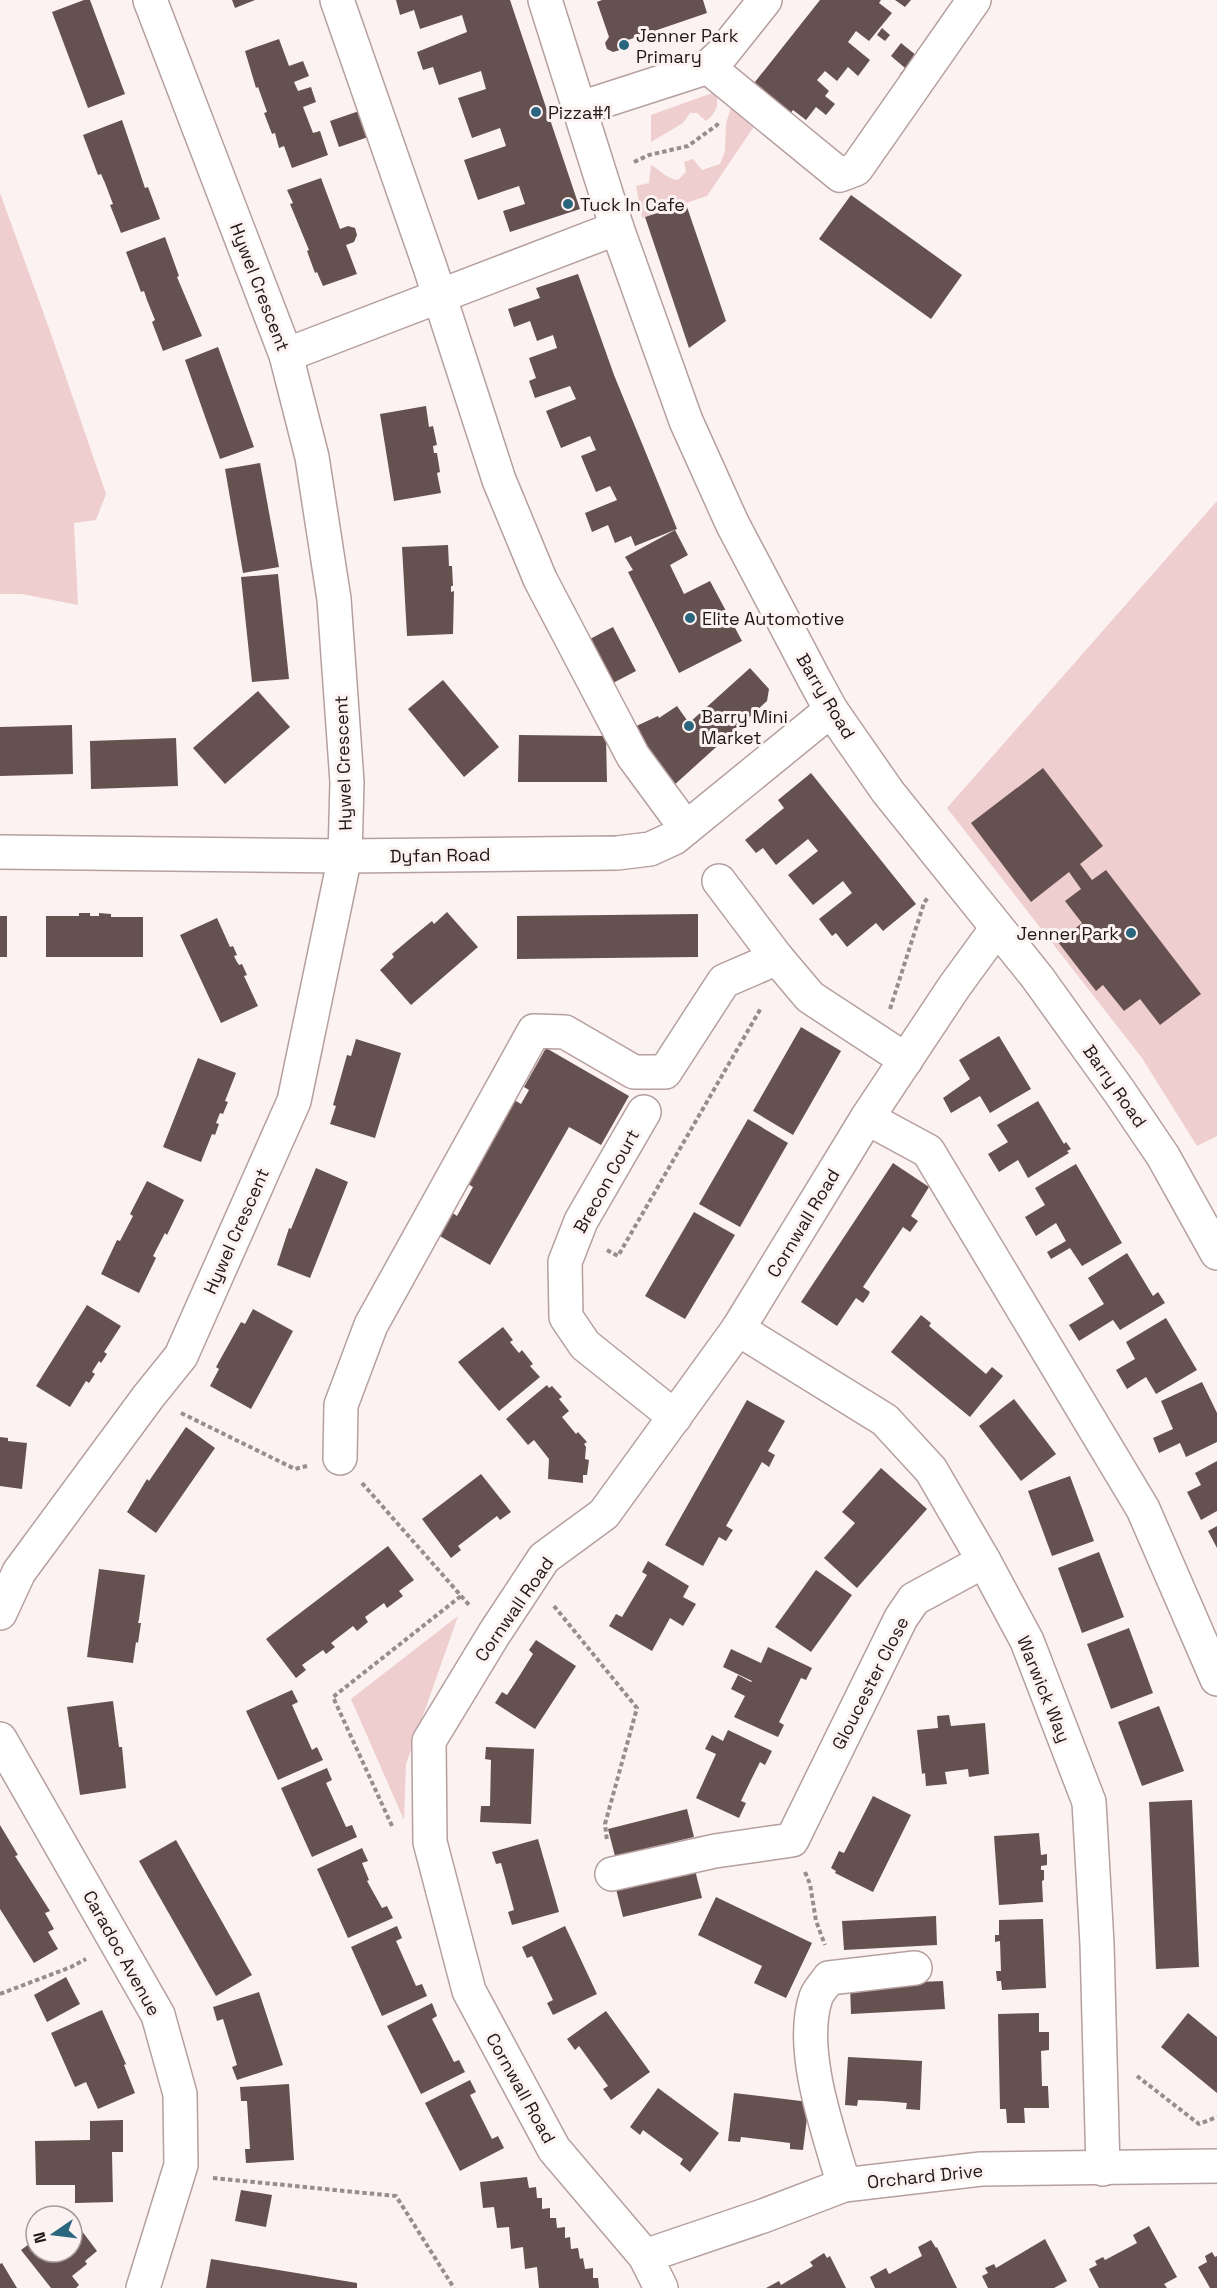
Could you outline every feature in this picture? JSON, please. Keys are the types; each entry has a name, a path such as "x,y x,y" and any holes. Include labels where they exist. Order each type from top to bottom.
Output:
{"street":[{"name":"Hywel Crescent","path":"0,1613 9,1571 181,1356 294,1101 345,856 348,782 334,599 312,457 286,355 150,0"},
{"path":"337,0 440,296 499,480 540,579 633,756 686,828"},
{"name":"Barry Road","path":"544,0 617,228 686,421 732,523 831,710 888,792 1037,977 1163,1156 1217,1253"},
{"path":"719,78 722,54 765,0"},
{"path":"719,78 840,175 856,169 974,0"},
{"path":"578,109 719,78"},
{"path":"286,355 617,228"},
{"name":"Dyfan Road","path":"0,852 345,856 617,853 650,849 674,838 831,710"},
{"path":"719,881 810,998 906,1060"},
{"name":"Cornwall Road","path":"661,2288 645,2256 554,2149 469,1991 430,1842 429,1741 494,1634 544,1558 604,1514 738,1329 867,1118 954,987 997,928"},
{"path":"340,1458 341,1405 371,1325 534,1031 564,1032 634,1072 664,1072 724,981 777,958"},
{"name":"Brecon Court","path":"644,1112 581,1221 565,1263 566,1317 585,1345 675,1417"},
{"path":"867,1118 928,1151 1143,1509 1217,1679"},
{"name":"Warwick Way","path":"738,1329 885,1420 932,1470 1027,1641 1089,1802 1097,1944 1103,2169"},
{"name":"Gloucester Close","path":"792,1840 901,1618 914,1599 984,1561"},
{"name":"Caradoc Avenue","path":"0,1739 158,2015 180,2094 181,2165 143,2288"},
{"path":"612,1874 715,1851 792,1840"},
{"path":"844,2185 814,2075 811,2030 816,1996 829,1978 915,1968"},
{"name":"Orchard Drive","path":"645,2256 763,2216 844,2185 981,2169 1217,2166"}],"path":[{"path":"600,177 649,155 688,146 717,125 719,78"},
{"path":"879,1043 891,1027 890,1011 924,903 947,866"},
{"path":"600,1246 618,1256 761,1008"},
{"path":"148,1397 295,1469 340,1458 494,1634"},
{"path":"531,1577 637,1708 605,1824 612,1874"},
{"path":"430,1842 406,1855 333,1697 461,1596"},
{"path":"792,1840 810,1884 816,1921 828,1955 829,1978"},
{"path":"0,1994 71,1967 116,1943"},
{"path":"1100,2064 1121,2064 1199,2124 1217,2117"},
{"path":"178,2175 396,2196 454,2288"}],"shaded area":[{"path":"715,92 716,108 706,121 697,113 690,113 683,123 651,142 651,115"},
{"path":"732,104 757,122 707,196 642,218 636,186 649,183 651,165 667,176 678,180 686,172 684,162 693,159 702,170 720,164 725,151 726,124"},
{"path":"0,193 106,494 96,520 74,523 78,605 22,594 0,594"},
{"name":"Jenner Park","path":"1217,501 1217,1136 1197,1146 1142,1058 947,808"},
{"path":"458,1616 406,1764 404,1820 351,1699"}],"building":[{"path":"84,0 90,0 125,94 88,108 52,12"},
{"path":"232,0 255,0 235,8"},
{"path":"396,0 510,0 580,209 510,232 503,211 525,204 519,186 478,200 464,160 506,146 500,128 472,138 458,98 486,89 481,71 439,85 433,67 423,70 417,52 467,32 462,15 420,29 414,10 400,15"},
{"path":"602,0 703,0 707,13 622,42 620,50 613,52 607,49 605,43 609,37 597,2"},
{"path":"820,0 881,0 879,3 892,13 869,41 856,31 848,42 870,60 858,76 848,67 837,81 825,71 817,80 829,91 825,96 835,104 826,115 816,107 806,120 793,110 788,117 751,87"},
{"path":"895,0 911,0 905,7"},
{"path":"882,28 890,35 885,41 877,35"},
{"path":"279,39 289,66 303,61 309,76 294,82 298,91 311,87 316,102 303,107 313,133 320,131 328,155 292,168 284,146 279,148 275,133 272,134 264,113 267,112 258,87 256,88 245,51"},
{"path":"901,43 922,60 906,79 900,74 905,68 891,56"},
{"path":"365,109 374,135 339,147 330,121"},
{"path":"122,120 145,188 148,187 160,219 121,233 110,205 113,204 105,183 101,174 98,175 83,135"},
{"path":"321,178 340,229 348,226 355,228 357,235 354,242 346,245 357,274 323,286 317,272 315,273 287,190"},
{"path":"851,195 962,275 931,319 819,239"},
{"path":"686,204 726,321 689,348 645,217"},
{"path":"165,237 179,276 177,277 202,336 163,351 152,322 155,320 144,291 141,292 126,252"},
{"path":"578,274 614,375 677,529 635,546 631,536 615,543 608,525 592,532 585,513 617,500 610,486 596,492 581,456 596,450 590,436 561,448 546,411 576,399 570,386 535,398 529,381 536,378 529,358 557,348 553,335 537,341 530,321 514,327 508,309 540,298 536,288"},
{"path":"218,347 254,447 220,459 185,360"},
{"path":"426,406 429,427 433,426 437,445 433,446 434,453 437,453 440,472 437,473 441,493 394,501 380,414"},
{"path":"260,463 279,567 243,573 225,469"},
{"name":"Elite Automotive","path":"675,530 688,555 670,565 684,594 710,581 742,641 679,673 628,572 633,570 625,557"},
{"path":"448,545 449,566 452,566 451,592 454,591 453,634 407,636 402,547"},
{"path":"278,574 289,679 252,682 241,577"},
{"path":"613,627 636,671 613,683 590,639"},
{"name":"Barry Mini Market","path":"750,668 769,689 767,701 672,787 632,728 658,716 659,718 677,706 689,723"},
{"path":"443,680 499,747 464,777 408,709"},
{"path":"258,691 290,727 225,784 193,748"},
{"path":"72,725 73,774 0,776 0,727"},
{"path":"519,735 606,736 607,782 518,782"},
{"path":"176,738 178,786 91,789 90,741"},
{"path":"1043,768 1103,846 1080,864 1092,880 1106,870 1201,994 1160,1025 1140,999 1124,1011 1103,985 1096,991 1058,942 1082,923 1065,901 1081,889 1069,872 1031,902 971,823"},
{"path":"811,773 916,904 883,931 876,923 847,947 836,933 832,936 819,919 852,893 843,881 813,905 788,875 818,851 808,839 776,865 763,848 756,853 745,840 784,808 778,800"},
{"path":"447,912 478,947 411,1005 380,970 394,957 392,954 432,921 434,924"},
{"path":"79,913 90,913 90,916 99,916 99,913 111,914 111,917 143,917 143,957 46,957 46,916 79,916"},
{"path":"698,914 698,957 517,959 517,916"},
{"path":"0,916 7,916 7,957 0,957"},
{"path":"217,918 230,947 233,946 237,962 239,965 242,964 247,975 244,976 258,1006 221,1023 180,935"},
{"path":"801,1027 841,1051 793,1135 753,1111"},
{"path":"999,1036 1031,1089 990,1113 980,1096 951,1113 943,1098 970,1079 959,1060"},
{"path":"356,1039 401,1053 375,1138 330,1124 347,1055 351,1056"},
{"path":"546,1048 629,1096 601,1145 569,1127 490,1265 438,1235 451,1212 457,1216 473,1187 461,1180 509,1097 521,1104 529,1090 524,1087"},
{"path":"198,1058 236,1073 225,1101 228,1102 223,1114 220,1113 215,1135 212,1134 201,1162 163,1147"},
{"path":"1038,1101 1064,1144 1066,1142 1071,1149 1067,1151 1069,1153 1028,1178 1018,1160 999,1172 988,1154 1008,1142 997,1125"},
{"path":"748,1119 788,1143 740,1227 699,1204"},
{"path":"893,1163 929,1187 911,1216 918,1221 910,1232 903,1227 863,1287 870,1292 868,1296 863,1303 856,1298 837,1326 801,1302"},
{"path":"1076,1164 1122,1243 1082,1266 1070,1248 1051,1259 1047,1252 1066,1241 1056,1223 1036,1236 1025,1217 1045,1205 1035,1188"},
{"path":"316,1168 348,1182 310,1278 277,1265 289,1228 291,1229"},
{"path":"147,1181 184,1200 167,1235 165,1233 153,1256 156,1258 139,1293 101,1274 117,1240 120,1241 133,1216 130,1214"},
{"path":"694,1212 735,1235 685,1319 645,1296"},
{"path":"1127,1253 1153,1296 1158,1292 1165,1303 1120,1330 1113,1320 1079,1341 1069,1325 1104,1304 1088,1278"},
{"path":"87,1305 121,1326 104,1352 107,1354 92,1372 95,1374 89,1383 86,1381 70,1407 36,1386"},
{"path":"253,1309 293,1331 251,1409 210,1386 219,1369 216,1367 241,1322 245,1324"},
{"path":"921,1315 931,1323 929,1326 986,1374 992,1367 1003,1376 970,1417 891,1352"},
{"path":"1166,1318 1197,1370 1156,1394 1146,1377 1127,1389 1116,1370 1135,1359 1126,1342"},
{"path":"503,1327 513,1340 510,1342 519,1353 522,1350 533,1364 530,1366 540,1377 499,1411 458,1362"},
{"path":"1202,1382 1217,1413 1217,1442 1186,1457 1180,1443 1159,1453 1153,1438 1173,1429 1161,1401"},
{"path":"547,1385 549,1388 552,1386 562,1397 559,1399 569,1411 562,1417 576,1434 578,1432 587,1442 584,1444 585,1459 589,1460 587,1475 583,1475 583,1483 548,1479 549,1459 534,1440 528,1445 506,1419"},
{"path":"1014,1399 1056,1454 1021,1481 979,1426"},
{"path":"747,1400 785,1421 768,1451 775,1455 769,1467 762,1462 726,1526 733,1530 726,1541 719,1537 703,1566 665,1545"},
{"path":"186,1427 215,1448 156,1533 127,1512 147,1479 149,1481"},
{"path":"0,1437 8,1438 8,1441 27,1443 22,1489 0,1486"},
{"path":"1217,1461 1217,1511 1201,1520 1187,1492 1201,1485 1195,1473"},
{"path":"881,1468 927,1509 857,1588 824,1558 855,1523 842,1512"},
{"path":"481,1474 511,1512 500,1520 497,1516 458,1546 461,1550 451,1558 422,1519"},
{"path":"1070,1476 1094,1541 1052,1556 1028,1491"},
{"path":"1217,1526 1217,1548 1208,1531"},
{"path":"388,1546 414,1580 399,1591 403,1596 387,1608 384,1603 365,1617 368,1622 357,1631 353,1626 331,1643 335,1647 326,1654 323,1650 302,1665 306,1670 296,1678 266,1639"},
{"path":"1099,1552 1124,1617 1082,1633 1058,1568"},
{"path":"648,1561 689,1586 683,1597 696,1604 683,1626 670,1618 652,1651 609,1626 616,1614 622,1617 647,1575 642,1572"},
{"path":"99,1569 145,1575 138,1623 141,1623 133,1663 87,1657"},
{"path":"816,1570 852,1595 811,1652 775,1627"},
{"path":"1129,1628 1153,1693 1111,1709 1087,1644"},
{"path":"536,1640 576,1666 535,1729 495,1703 502,1692 507,1695 533,1654 529,1650"},
{"path":"768,1647 812,1668 806,1680 801,1678 779,1722 784,1725 778,1737 734,1717 745,1696 731,1689 738,1675 752,1681 723,1667 731,1649 761,1663"},
{"path":"292,1690 298,1702 292,1705 312,1750 317,1747 323,1760 278,1780 246,1711"},
{"path":"113,1701 119,1747 122,1747 126,1788 80,1795 67,1707"},
{"path":"1159,1706 1184,1771 1142,1786 1118,1722"},
{"path":"949,1715 951,1726 985,1723 989,1774 969,1777 968,1769 945,1772 947,1784 926,1786 925,1773 922,1774 917,1730 938,1728 937,1716"},
{"path":"728,1730 772,1751 765,1765 760,1762 750,1782 741,1801 746,1803 739,1818 696,1798 716,1754 705,1749 712,1735 723,1741"},
{"path":"486,1747 534,1749 531,1824 480,1822 481,1806 490,1806 491,1760 485,1759"},
{"path":"327,1768 332,1780 326,1783 346,1827 352,1825 357,1837 312,1857 281,1788"},
{"path":"873,1796 911,1815 873,1892 835,1873 836,1871 831,1868 839,1851 844,1853"},
{"path":"1192,1800 1199,1967 1156,1969 1149,1802"},
{"path":"687,1809 694,1837 615,1856 608,1829"},
{"path":"0,1825 18,1855 15,1856 50,1911 45,1913 54,1929 48,1932 58,1949 34,1963 0,1909"},
{"path":"1039,1833 1041,1855 1047,1854 1047,1865 1041,1866 1041,1870 1044,1870 1043,1902 999,1905 994,1836"},
{"path":"538,1839 559,1912 512,1925 508,1912 514,1910 501,1863 496,1864 492,1852"},
{"path":"176,1840 252,1975 216,1996 139,1861"},
{"path":"362,1848 368,1861 362,1863 369,1880 367,1881 382,1908 387,1906 393,1918 348,1938 317,1869"},
{"path":"695,1870 702,1898 623,1917 616,1889"},
{"path":"716,1897 812,1943 786,1998 754,1983 762,1966 698,1935"},
{"path":"936,1916 937,1945 844,1950 842,1921"},
{"path":"1043,1919 1046,1988 1002,1990 1001,1981 997,1981 996,1971 1001,1971 1000,1941 995,1942 995,1935 999,1935 999,1920"},
{"path":"397,1926 402,1938 396,1941 416,1986 422,1984 427,1996 382,2016 351,1947"},
{"path":"565,1926 597,1994 553,2015 547,2003 553,2000 532,1956 527,1958 522,1947"},
{"path":"66,1977 80,2004 47,2022 34,1995"},
{"path":"943,1981 945,2009 851,2014 850,1985"},
{"path":"259,1992 283,2065 237,2080 232,2067 237,2065 223,2019 217,2021 213,2007"},
{"path":"432,2003 437,2016 432,2019 454,2062 459,2060 465,2072 421,2094 387,2026"},
{"path":"102,2010 126,2064 124,2065 135,2093 98,2109 86,2082 75,2087 51,2033"},
{"path":"606,2011 650,2072 611,2100 603,2089 608,2086 579,2046 575,2050 567,2039"},
{"path":"1039,2013 1039,2032 1049,2032 1049,2050 1041,2051 1042,2086 1048,2086 1049,2108 1024,2108 1025,2123 1007,2123 1006,2109 1000,2109 998,2014"},
{"path":"1188,2013 1217,2037 1217,2093 1161,2047"},
{"path":"848,2057 922,2061 920,2110 906,2109 907,2103 883,2101 858,2100 857,2106 845,2105"},
{"path":"470,2080 476,2092 470,2095 492,2139 498,2136 504,2148 460,2171 425,2103"},
{"path":"289,2084 294,2160 246,2163 245,2149 250,2149 247,2101 241,2101 240,2087"},
{"path":"658,2088 719,2133 690,2172 680,2164 683,2159 643,2130 640,2135 630,2127"},
{"path":"734,2093 809,2102 803,2150 790,2149 790,2143 741,2137 740,2142 728,2141"},
{"path":"123,2120 123,2152 112,2152 113,2202 75,2203 75,2185 36,2185 35,2141 90,2140 90,2121"},
{"path":"527,2177 529,2188 536,2187 537,2198 542,2198 542,2209 550,2208 550,2218 556,2218 557,2228 565,2227 565,2238 570,2237 571,2249 578,2248 585,2269 593,2268 593,2278 598,2278 599,2288 539,2288 537,2267 525,2269 523,2247 511,2249 509,2227 497,2228 494,2207 483,2208 480,2182"},
{"path":"241,2190 272,2195 266,2227 235,2221"},
{"path":"1149,2226 1177,2277 1164,2284 1167,2288 1099,2288 1089,2269 1097,2265 1095,2261 1103,2257 1105,2260 1137,2243 1133,2235"},
{"path":"84,2234 97,2251 85,2261 87,2264 72,2276 79,2285 76,2288 51,2288 32,2264 84,2264"},
{"path":"1045,2239 1067,2281 1054,2288 988,2288 982,2276 988,2273 985,2268 994,2264 996,2268"},
{"path":"931,2240 937,2247 957,2288 875,2288 870,2277 886,2268 889,2274 922,2256 918,2247"},
{"path":"1212,2252 1215,2257 1217,2256 1217,2288 1210,2288 1198,2267 1207,2262 1205,2256"},
{"path":"824,2253 827,2258 830,2256 846,2288 766,2288 779,2281 781,2285 813,2266 810,2262"},
{"path":"211,2259 357,2283 357,2288 206,2288"},
{"path":"2,2263 17,2288 0,2288 0,2264"}],"place":[{"name":"Jenner Park Primary","path":"624,45"},
{"name":"Pizza#1","path":"536,112"},
{"name":"Tuck In Cafe","path":"568,204"},
{"name":"Elite Automotive","path":"690,618"},
{"name":"Barry Mini Market","path":"689,726"},
{"name":"Jenner Park","path":"1131,933"}]}
